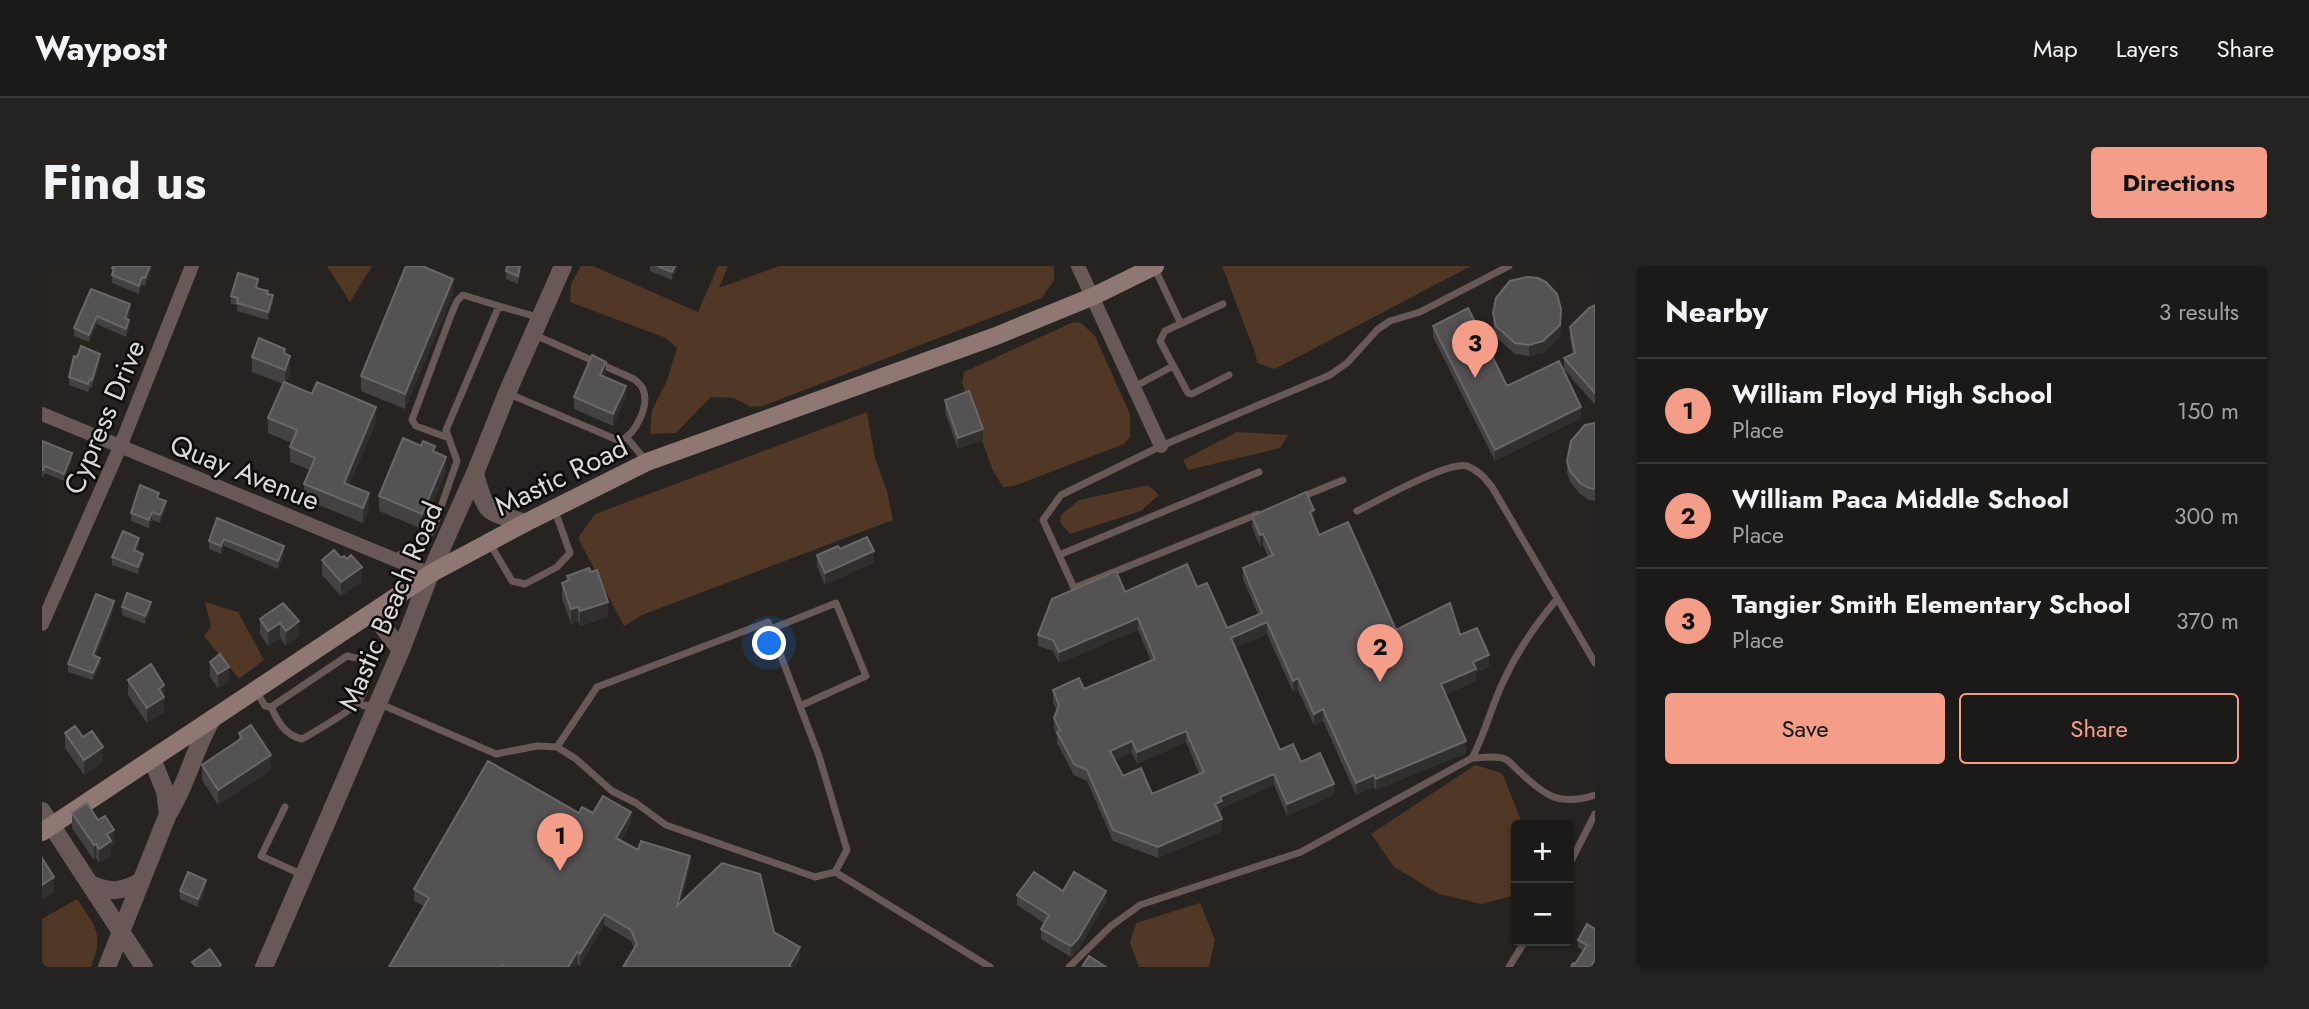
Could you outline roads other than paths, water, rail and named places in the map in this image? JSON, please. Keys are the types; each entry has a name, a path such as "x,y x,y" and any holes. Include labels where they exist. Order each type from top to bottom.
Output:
{"main road":[{"name":"Mastic Road","path":"45,823 152,759 430,574 554,508 647,462 996,336 1094,296 1154,266"}],"street":[{"name":"Cypress Drive","path":"42,624 120,447 192,266"},
{"name":"Mastic Beach Road","path":"264,967 401,650 430,574 507,393 564,266"},
{"path":"1078,266 1161,446"},
{"name":"Quay Avenue","path":"42,414 430,574"},
{"path":"475,473 483,503 488,510 525,523"},
{"path":"372,613 401,650"},
{"path":"107,967 168,814 212,719"},
{"path":"152,759 165,790 168,814"},
{"path":"45,823 90,884 144,967"},
{"path":"90,884 104,890 124,890 140,882"}],"lane":[{"path":"1154,266 1181,324"},
{"path":"1266,511 1074,588 1043,520 1061,495 1161,446 1330,375 1347,363 1378,329 1390,321 1420,312 1509,266"},
{"path":"449,438 416,426 412,420 446,327 457,301 463,295 499,306 634,379 642,387 645,402 635,427 627,438 620,441 507,393"},
{"path":"1223,304 1165,331 1160,341 1188,393 1192,394 1229,375"},
{"path":"475,473 457,461 446,430 499,306"},
{"path":"1134,387 1173,366"},
{"path":"627,438 647,462"},
{"path":"393,559 425,539 433,530 457,461"},
{"path":"1357,511 1445,468 1465,465 1479,473 1492,487 1595,663"},
{"path":"1059,555 1259,472"},
{"path":"1292,500 1343,480"},
{"path":"489,541 512,581 525,584 556,567 570,553 554,508"},
{"path":"1472,758 1482,740 1502,682 1533,628 1558,599"},
{"path":"771,629 836,603 866,676 800,706"},
{"path":"557,747 597,687 768,622 819,756 847,850 835,872"},
{"path":"256,691 264,706 271,707 347,656 361,659 367,668 359,702 302,739 290,736 277,721 271,707"},
{"path":"359,702 364,706 378,703 496,754 537,746 557,747 612,791 636,803 666,825 815,877 835,872 990,967"},
{"path":"1069,967 1111,926 1140,905 1301,852 1472,758 1508,760 1542,793 1555,798 1581,800 1595,795"},
{"path":"285,807 261,856 303,876"},
{"path":"1574,855 1595,814"},
{"path":"1509,967 1522,946"}],"place":[{"name":"Tangier Smith Elementary School","path":"1475,378"},
{"name":"William Paca Middle School","path":"1380,682"},
{"name":"William Floyd High School","path":"560,871"}]}
